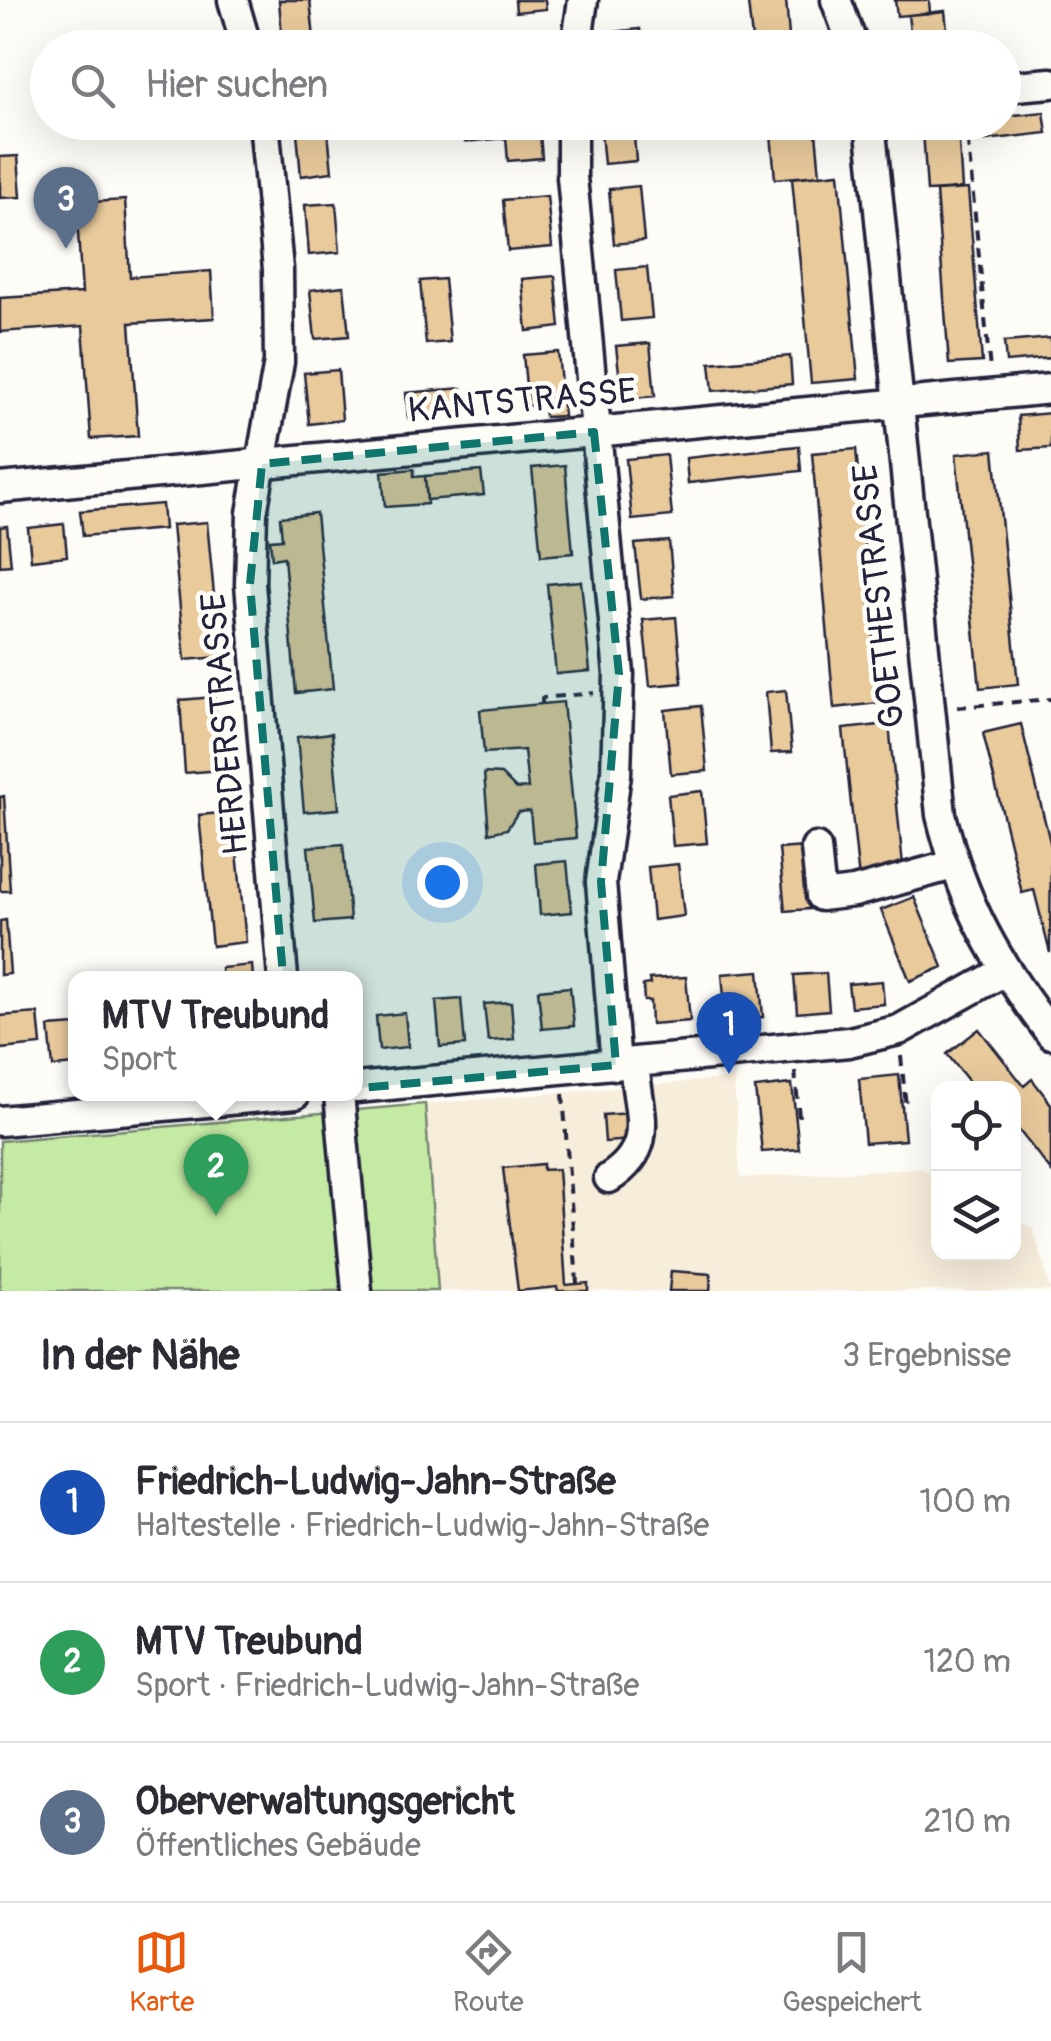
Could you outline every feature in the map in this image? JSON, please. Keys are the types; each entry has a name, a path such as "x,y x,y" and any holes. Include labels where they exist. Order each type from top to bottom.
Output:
{"street":[{"path":"233,0 242,30"},
{"path":"579,30 583,0"},
{"path":"836,0 847,30"},
{"path":"1021,86 1051,83"},
{"name":"HERDERSTRASSE","path":"266,140 278,268 280,362 252,513 250,584 283,971"},
{"path":"572,140 572,177 619,691 616,774 601,882 625,1064 641,1144 633,1162 609,1178"},
{"name":"GOETHESTRASSE","path":"872,140 927,710 941,816 953,865 974,919 1003,972 1051,1034"},
{"name":"KANTSTRASSE","path":"0,488 1051,389"},
{"path":"816,848 821,896 854,892 953,865"},
{"path":"363,1087 848,1042 899,1030 1003,972"},
{"path":"0,1120 215,1101"},
{"path":"340,1101 357,1291"}],"path":[{"path":"968,140 992,394"},
{"path":"542,704 542,698 619,691"},
{"path":"927,710 1051,700"},
{"path":"899,1030 906,1107 902,1107"},
{"path":"793,1048 800,1116 795,1116"},
{"path":"575,1068 562,1094 577,1284"}],"highlighted area":[{"path":"594,432 619,674 601,882 616,1065 293,1094 250,584 262,464"}],"shaded area":[{"path":"734,1078 740,1178 920,1168 931,1174 931,1261 1021,1261 1021,1222 1033,1229 1051,1291 438,1291 425,1104"}],"green space":[{"path":"425,1104 438,1291 0,1291 0,1141"}],"building":[{"path":"279,0 310,0 313,30 282,30"},
{"path":"515,0 545,0 546,9 516,12"},
{"path":"786,0 788,30 751,30 748,3"},
{"path":"895,0 929,0 930,13 897,16"},
{"path":"945,11 947,30 910,30 908,15"},
{"path":"1044,112 1047,133 1021,136 1021,114"},
{"path":"298,140 329,140 332,172 301,176"},
{"path":"506,140 540,140 542,158 508,161"},
{"path":"602,140 634,140 636,161 604,164"},
{"path":"772,140 817,140 820,175 775,179"},
{"path":"924,140 959,140 962,189 927,191"},
{"path":"18,156 21,197 0,198 0,157"},
{"path":"839,173 858,379 811,383 792,178"},
{"path":"639,186 644,241 614,244 609,189"},
{"path":"968,189 982,362 949,364 936,191"},
{"path":"547,196 552,247 508,251 503,200"},
{"path":"125,200 130,277 211,271 214,318 130,323 138,436 91,439 83,326 0,332 0,298 82,293 76,203"},
{"path":"336,203 340,252 309,255 305,205"},
{"path":"647,267 652,318 621,321 616,270"},
{"path":"555,276 560,327 527,331 522,279"},
{"path":"444,279 450,342 426,344 420,281"},
{"path":"344,286 349,336 315,339 310,290"},
{"path":"1051,338 1051,358 1006,362 1004,342"},
{"path":"650,343 655,396 622,399 616,346"},
{"path":"558,352 564,416 545,417 544,405 528,406 523,355"},
{"path":"790,356 792,384 713,391 710,363"},
{"path":"338,370 342,420 309,424 304,373"},
{"path":"462,388 465,412 408,418 406,393"},
{"path":"1051,413 1051,448 1020,450 1018,416"},
{"path":"799,446 801,471 688,483 686,458"},
{"path":"856,449 879,703 834,708 812,453"},
{"path":"994,450 1018,684 980,688 956,454"},
{"path":"666,455 672,516 632,520 626,459"},
{"path":"565,465 573,553 541,556 532,468"},
{"path":"414,469 414,477 425,476 427,504 385,507 382,472"},
{"path":"481,471 484,495 427,500 425,476"},
{"path":"162,504 164,529 83,536 80,511"},
{"path":"316,513 333,689 296,693 284,557 272,559 270,540 282,539 280,517"},
{"path":"207,522 220,657 185,660 172,525"},
{"path":"64,524 67,556 31,560 28,528"},
{"path":"7,526 11,565 0,566 0,527"},
{"path":"669,541 674,596 641,599 635,544"},
{"path":"581,581 590,671 556,674 547,584"},
{"path":"676,617 682,683 650,686 643,620"},
{"path":"786,690 792,752 771,753 766,692"},
{"path":"214,697 220,770 185,773 180,700"},
{"path":"563,702 576,838 533,842 530,811 518,812 507,829 489,833 484,773 501,774 516,789 528,788 524,750 484,753 480,710"},
{"path":"701,706 707,771 671,774 665,710"},
{"path":"889,724 904,876 859,880 843,729"},
{"path":"1021,724 1051,846 1050,953 1034,890 1022,893 983,733"},
{"path":"332,733 339,809 304,812 297,737"},
{"path":"702,791 707,843 673,846 668,795"},
{"path":"4,796 10,891 0,891 0,797"},
{"path":"233,812 246,942 212,946 199,815"},
{"path":"343,844 350,920 315,923 308,847"},
{"path":"803,847 809,909 785,911 779,849"},
{"path":"567,861 572,912 540,915 536,864"},
{"path":"678,864 684,916 653,920 648,867"},
{"path":"914,897 943,967 910,981 881,910"},
{"path":"6,920 10,974 0,975 0,921"},
{"path":"252,965 252,971 221,971 221,968"},
{"path":"759,971 763,1017 726,1020 722,974"},
{"path":"826,973 829,1010 797,1013 794,975"},
{"path":"686,977 690,1021 651,1024 650,1001 644,1001 643,985 650,984 649,979"},
{"path":"882,981 884,1004 851,1007 848,984"},
{"path":"570,987 574,1026 542,1029 538,990"},
{"path":"461,999 465,1045 440,1047 436,1001"},
{"path":"511,1002 514,1039 488,1041 484,1004"},
{"path":"38,1013 41,1045 0,1049 0,1016"},
{"path":"405,1013 408,1047 379,1050 376,1016"},
{"path":"68,1026 68,1066 53,1067 49,1027"},
{"path":"979,1029 1020,1081 968,1081 947,1054"},
{"path":"899,1075 905,1140 865,1143 859,1079"},
{"path":"1032,1079 1051,1104 1051,1171 1021,1133 1021,1082 1024,1086"},
{"path":"792,1084 799,1149 762,1152 755,1088"},
{"path":"630,1113 632,1140 605,1142 603,1115"},
{"path":"543,1164 543,1170 558,1169 566,1285 588,1283 588,1291 558,1291 557,1287 518,1291 503,1168"},
{"path":"671,1271 711,1274 710,1291 669,1291"}],"place":[{"name":"Oberverwaltungsgericht","path":"66,249"},
{"name":"Friedrich-Ludwig-Jahn-Straße","path":"729,1074"},
{"name":"MTV Treubund","path":"216,1216"}]}
